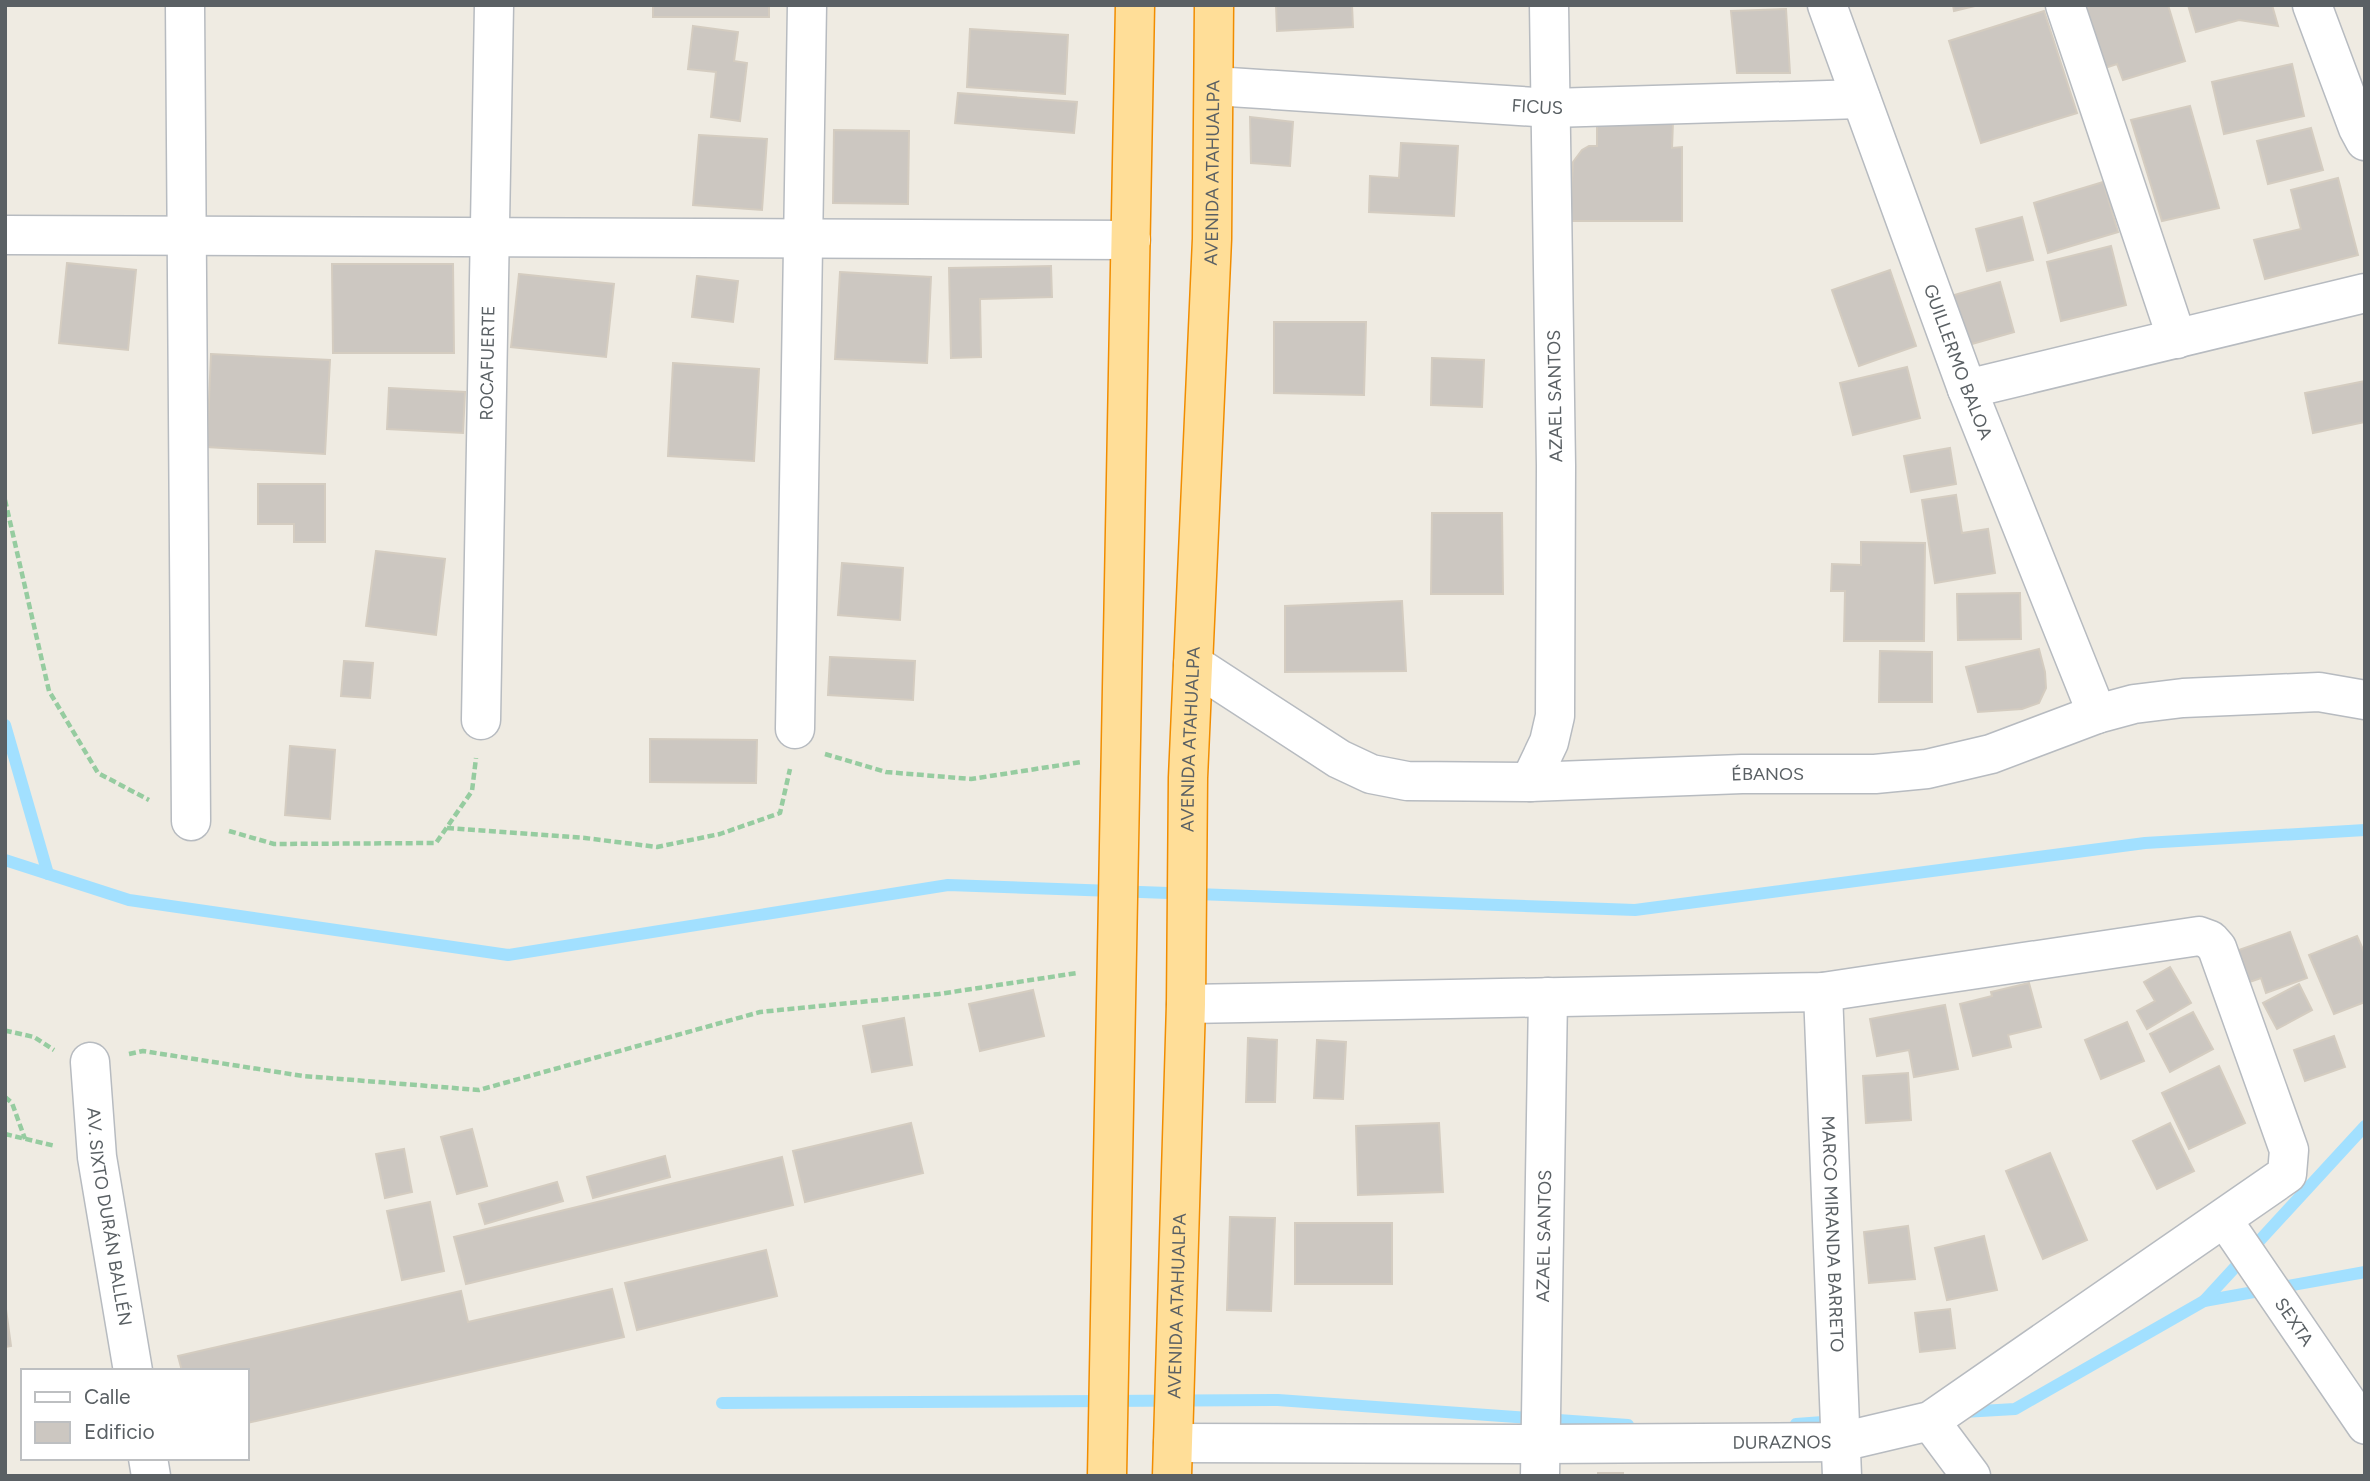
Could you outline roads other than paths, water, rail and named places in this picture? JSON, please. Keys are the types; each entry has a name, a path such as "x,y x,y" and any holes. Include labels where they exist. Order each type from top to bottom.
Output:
{"highway":[{"path":"1107,1476 1135,5"},
{"name":"AVENIDA ATAHUALPA","path":"1172,1459 1186,1004 1188,778 1212,239 1214,5"}],"street":[{"path":"185,5 191,821"},
{"name":"ROCAFUERTE","path":"481,720 495,5"},
{"path":"794,737 807,5"},
{"name":"AZAEL SANTOS","path":"1530,782 1549,742 1555,716 1556,466 1549,5"},
{"name":"GUILLERMO BALOA","path":"1827,5 1968,389 2097,714"},
{"path":"2065,5 2177,339"},
{"path":"2312,5 2362,132"},
{"name":"FICUS","path":"1214,86 1551,108 1861,99"},
{"path":"5,236 1131,240"},
{"path":"1968,389 2365,293"},
{"name":"ÉBANOS","path":"1193,664 1339,759 1371,774 1407,781 1530,782 1742,774 1875,774 1927,769 1991,754 2097,714 2134,704 2183,698 2319,692 2365,700"},
{"name":"DURAZNOS","path":"1172,1459 1842,1459 1930,1421 2287,1174 2288,1150 2217,948 2210,940 2199,936 1823,992"},
{"path":"1186,1004 1823,992"},
{"name":"MARCO MIRANDA BARRETO","path":"1823,992 1842,1459"},
{"name":"AZAEL SANTOS","path":"1541,1460 1548,997"},
{"name":"AV. SIXTO DURÁN BALLÉN","path":"90,1062 97,1157 133,1369"},
{"name":"SEXTA","path":"2223,1218 2365,1426"},
{"path":"1930,1421 1971,1476"}],"waterway":[{"path":"5,725 48,874"},
{"path":"5,860 129,900 508,955 948,885 1635,910 2145,843 2365,830"},
{"path":"1963,1412 2015,1409 2204,1301 2365,1126"},
{"path":"2204,1301 2365,1272"},
{"path":"722,1403 1278,1400 1628,1425"},
{"path":"1796,1424 1837,1421"}]}
